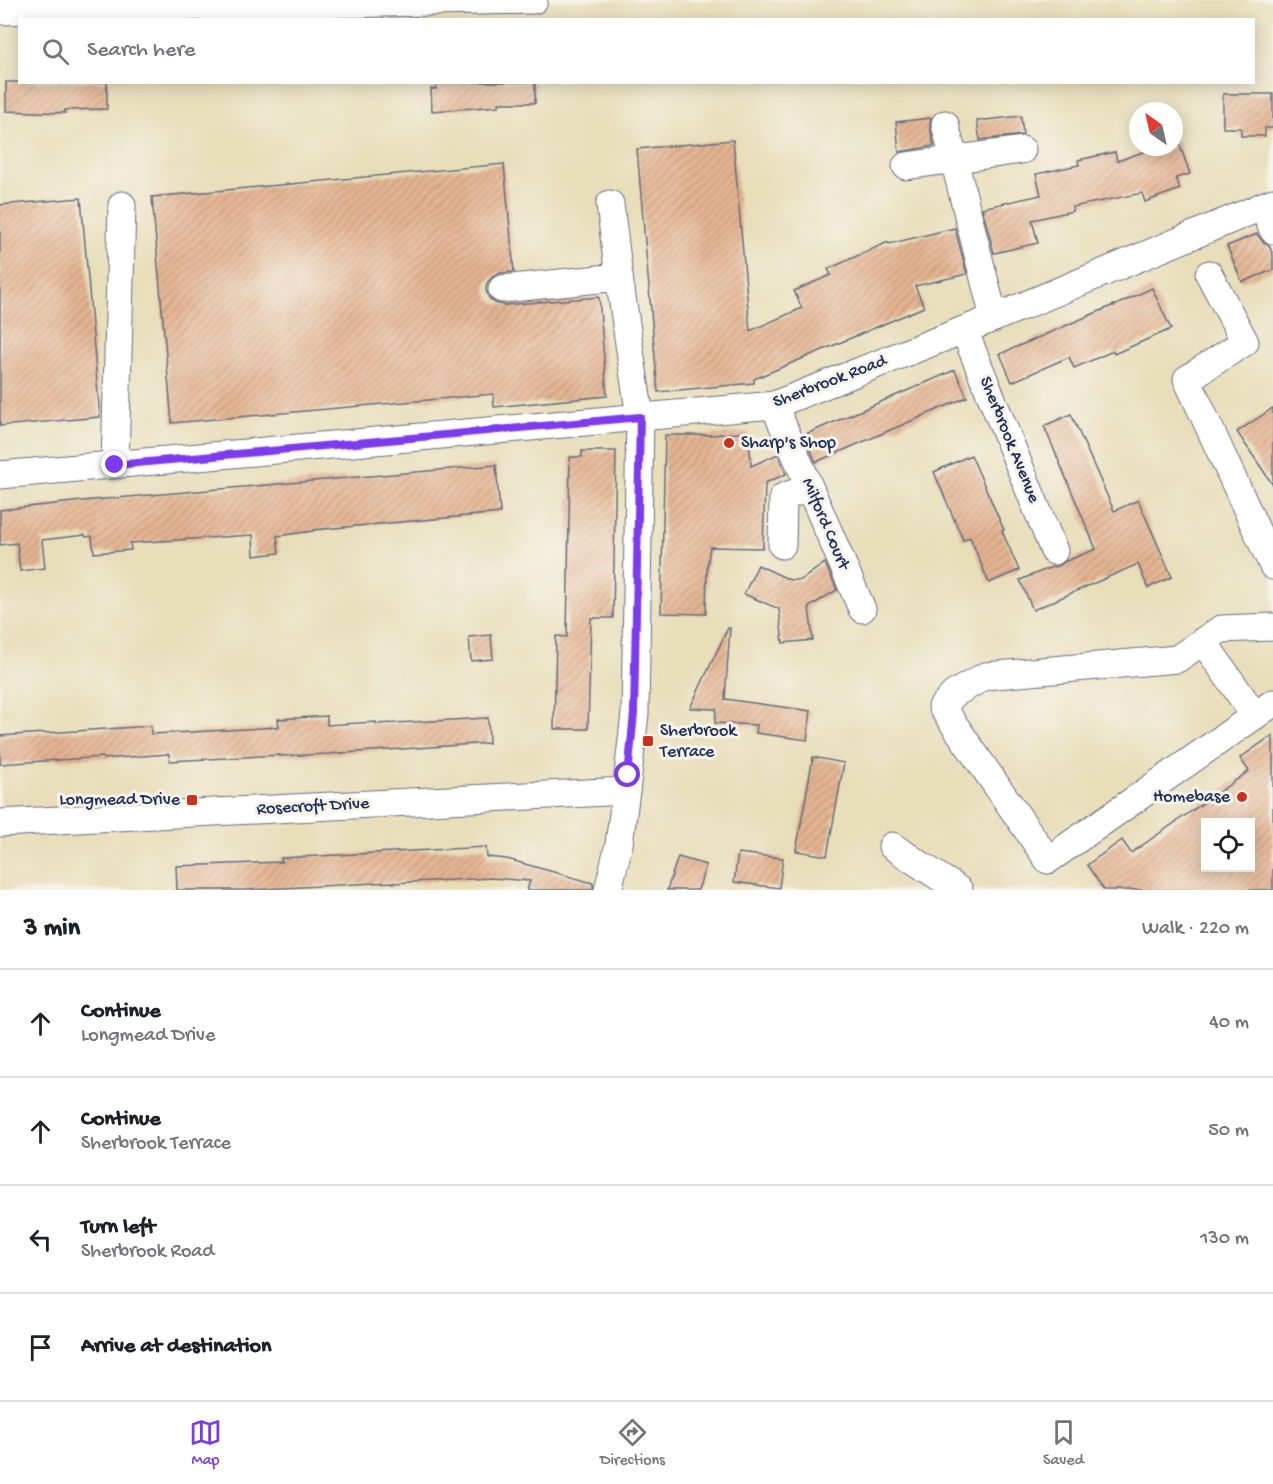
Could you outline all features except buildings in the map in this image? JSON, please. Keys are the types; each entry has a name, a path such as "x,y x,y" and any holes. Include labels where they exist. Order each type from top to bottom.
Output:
{"street":[{"path":"0,11 534,0"},
{"path":"945,124 994,318"},
{"path":"906,166 1022,150"},
{"path":"608,890 619,844 634,713 640,417 610,204"},
{"path":"115,465 122,205"},
{"name":"Sherbrook Road","path":"0,475 774,405 1270,213"},
{"path":"1209,274 1245,342 1187,379 1273,566"},
{"path":"502,289 619,277"},
{"name":"Sherbrook Avenue","path":"964,330 1054,551"},
{"name":"Milford Court","path":"774,405 862,609"},
{"path":"782,545 783,497 809,488"},
{"path":"1203,641 1264,710 1048,860 942,707 954,694 985,676 1177,658 1221,629 1273,627"},
{"name":"Rosecroft Drive","path":"0,823 626,791"},
{"path":"892,846 959,890"}],"place":[{"name":"Sharp's Shop","path":"729,443"},
{"name":"Sherbrook Terrace","path":"648,741"},
{"name":"Homebase","path":"1242,797"},
{"name":"Longmead Drive","path":"192,800"}],"route":[{"path":"115,465 640,417 634,713 628,775"}]}
